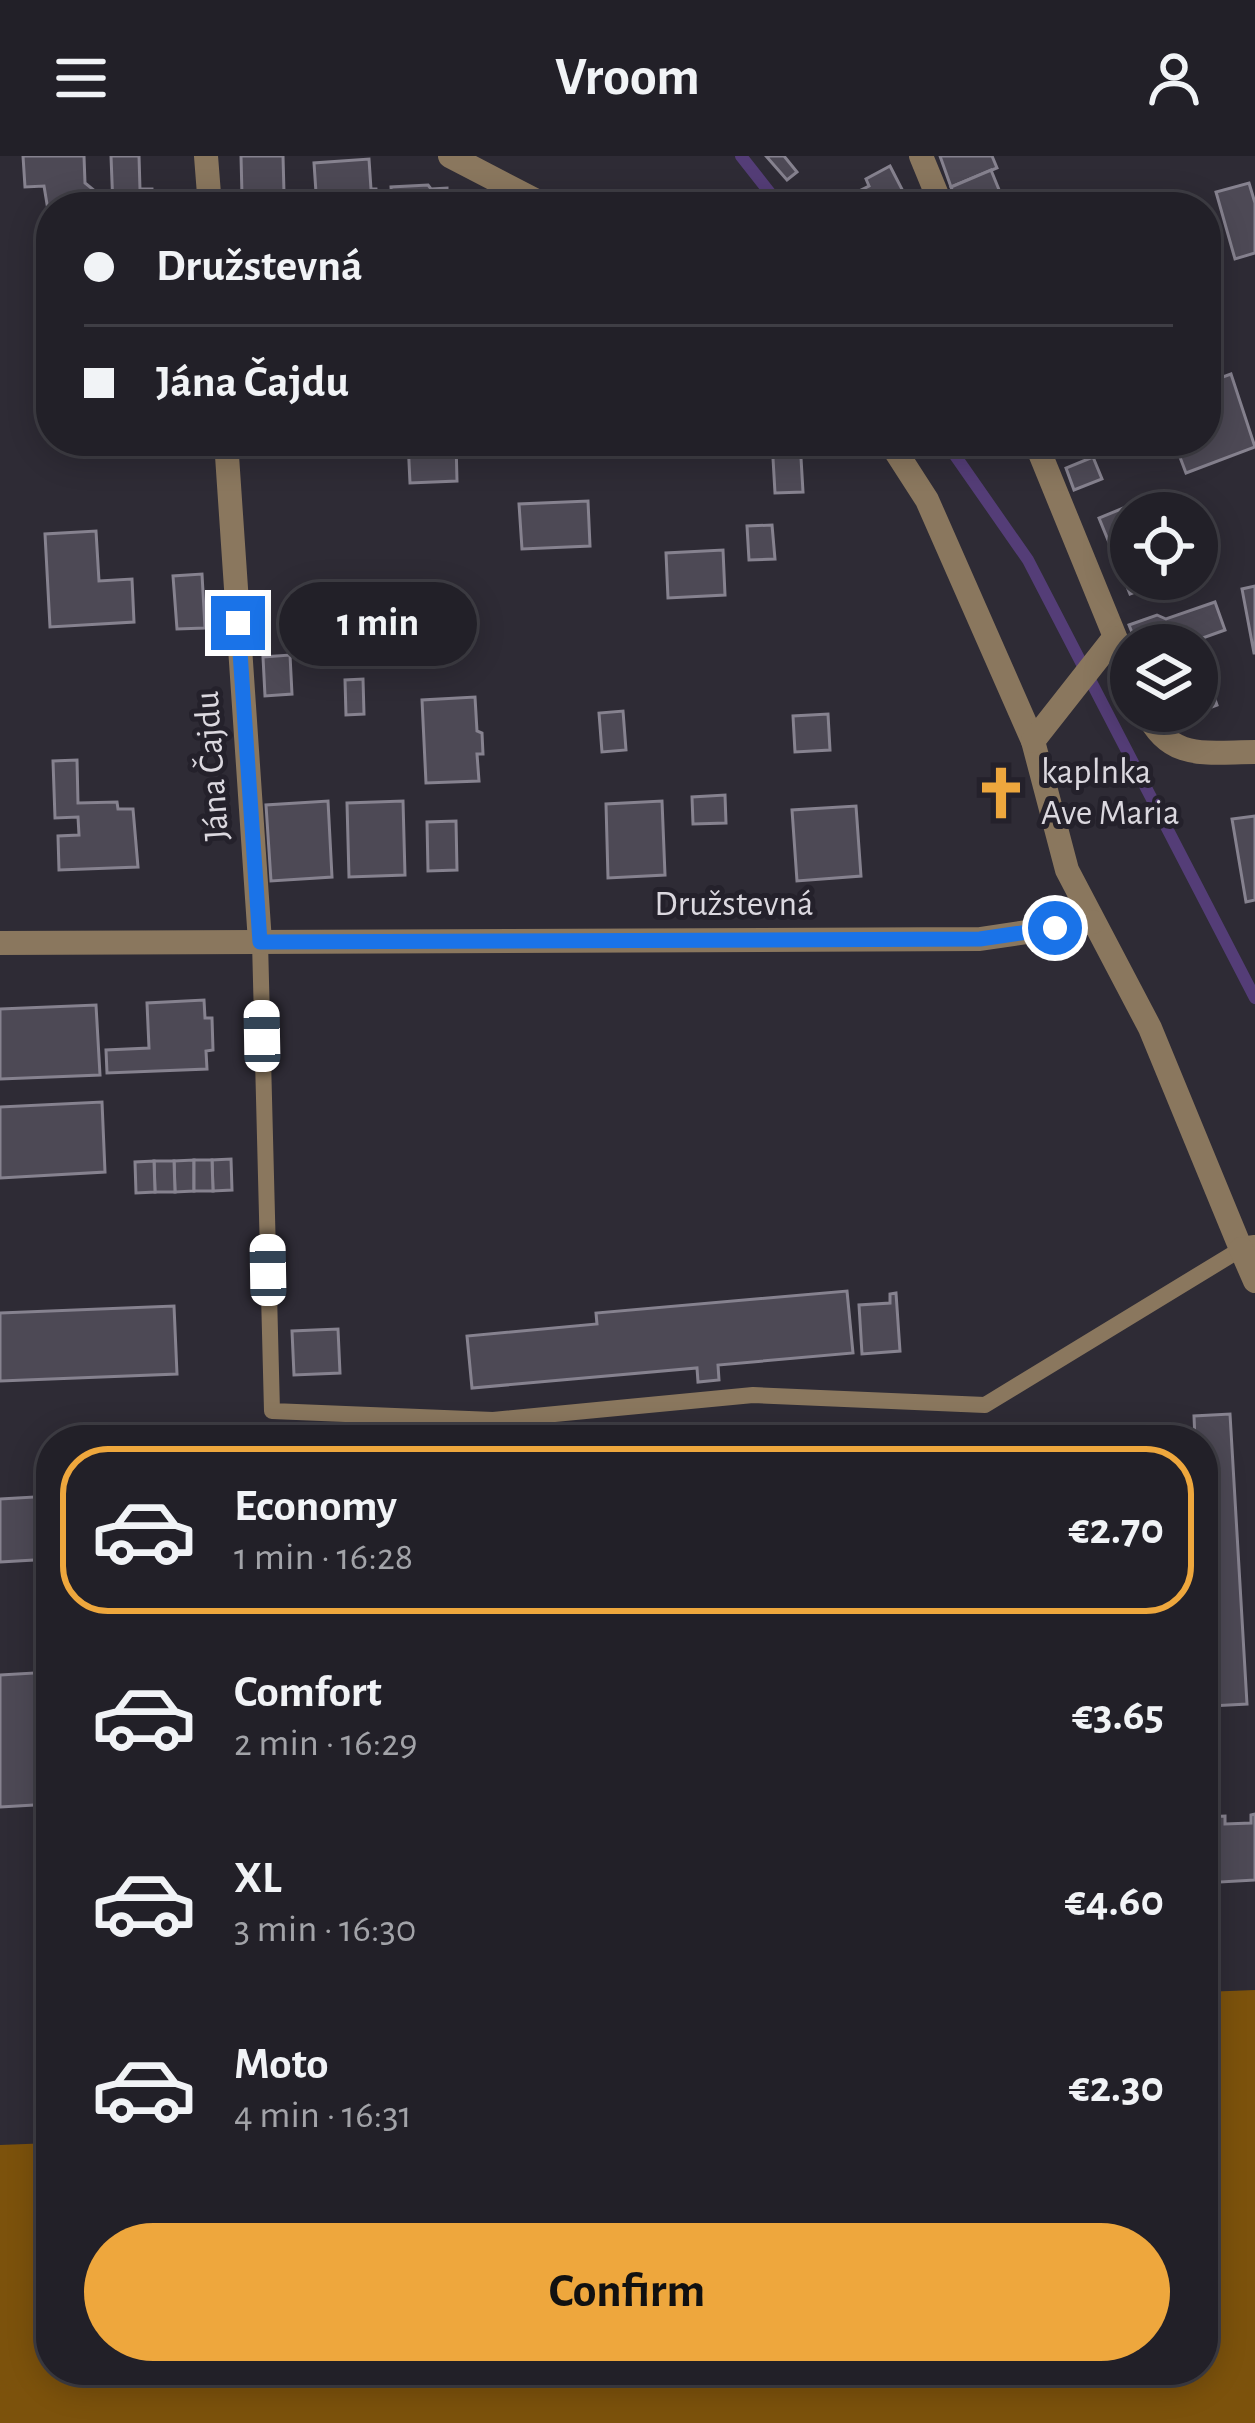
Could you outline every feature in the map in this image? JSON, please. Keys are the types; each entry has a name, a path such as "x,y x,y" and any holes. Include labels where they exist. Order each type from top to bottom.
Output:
{"street":[{"path":"206,156 209,192"},
{"path":"451,156 519,192"},
{"path":"921,156 936,192"},
{"name":"Jána Čajdu","path":"227,456 260,942"},
{"path":"899,456 927,500 1034,741 1067,870 1150,1028 1248,1248 1255,1281"},
{"path":"1041,456 1110,628"},
{"path":"1034,741 1110,644"},
{"path":"1157,732 1171,746 1193,752 1255,752"},
{"name":"Družstevná","path":"0,943 980,939 1093,922"}],"lane":[{"path":"260,942 272,1411 493,1420 753,1395 985,1406 1248,1248"}],"shaded area":[{"path":"1255,1990 1255,2423 0,2423 0,2145 36,2144 36,2385 1218,2385 1218,1991"}],"building":[{"path":"23,156 84,156 85,183 95,191 45,192 44,186 25,187"},
{"path":"111,156 139,156 140,189 152,192 112,192"},
{"path":"241,156 283,156 284,192 242,192"},
{"path":"766,156 784,156 797,172 787,180"},
{"path":"940,156 992,156 997,168 951,187"},
{"path":"369,159 371,189 376,192 316,192 314,163"},
{"path":"890,166 903,192 857,192 869,186 866,179"},
{"path":"991,170 1000,192 953,192 951,187"},
{"path":"1249,183 1255,203 1255,253 1235,259 1221,210 1221,192 1216,192"},
{"path":"428,185 447,188 447,192 391,192 391,187"},
{"path":"1231,374 1255,447 1186,473 1180,456 1221,456 1221,378"},
{"path":"409,456 456,456 457,481 410,483"},
{"path":"773,456 801,456 803,492 775,493"},
{"path":"1093,457 1102,479 1074,490 1066,468"},
{"path":"588,501 590,546 522,549 519,504"},
{"path":"1110,513 1110,545 1099,518"},
{"path":"772,525 775,559 749,560 747,526"},
{"path":"96,531 99,581 132,579 134,622 50,627 45,534"},
{"path":"723,550 725,595 668,598 666,553"},
{"path":"202,574 205,628 177,629 173,576"},
{"path":"1255,586 1255,653 1254,653 1242,589"},
{"path":"1215,602 1225,630 1218,632 1218,624 1132,624 1157,615 1166,619"},
{"path":"290,655 292,694 265,696 263,657"},
{"path":"363,679 364,714 346,715 345,680"},
{"path":"475,697 483,754 477,754 479,781 426,783 422,700"},
{"path":"623,711 626,750 602,752 599,713"},
{"path":"828,714 830,750 795,752 793,716"},
{"path":"77,760 78,803 117,802 118,809 133,809 138,867 59,870 58,836 79,835 78,817 55,818 53,761"},
{"path":"725,795 726,823 693,824 692,797"},
{"path":"328,801 332,877 271,881 266,805"},
{"path":"403,801 405,875 349,877 347,803"},
{"path":"662,801 665,875 608,878 606,804"},
{"path":"856,806 861,876 797,881 792,810"},
{"path":"1255,816 1255,900 1246,902 1232,819"},
{"path":"456,821 457,870 428,871 427,822"},
{"path":"204,1000 205,1018 212,1018 213,1050 206,1051 207,1069 107,1073 106,1050 149,1048 147,1003"},
{"path":"96,1005 100,1075 0,1079 0,1009"},
{"path":"102,1102 105,1172 0,1178 0,1107"},
{"path":"231,1159 232,1190 213,1191 212,1160"},
{"path":"194,1160 194,1191 175,1192 174,1161"},
{"path":"194,1160 212,1160 213,1191 194,1191"},
{"path":"154,1161 174,1161 175,1192 155,1192"},
{"path":"154,1161 155,1192 136,1193 135,1162"},
{"path":"847,1291 853,1353 718,1365 719,1380 698,1382 697,1368 472,1388 467,1336 597,1324 596,1313"},
{"path":"896,1293 900,1351 862,1354 859,1305 890,1303 890,1294"},
{"path":"174,1306 177,1374 0,1381 0,1313"},
{"path":"338,1329 340,1373 294,1375 292,1331"},
{"path":"1230,1414 1247,1704 1218,1706 1218,1425 1194,1425 1194,1416"},
{"path":"36,1497 36,1560 0,1562 0,1499"},
{"path":"36,1673 36,1805 0,1807 0,1675"},
{"path":"1255,1814 1255,1880 1218,1882 1218,1816 1225,1816 1225,1824 1251,1823"}],"waterway":[{"path":"741,156 769,192"},
{"path":"955,456 1028,560 1255,998"}],"place":[{"name":"kaplnka Ave Maria","path":"1001,793"}],"route":[{"path":"238,623 260,942 980,939 1055,928"}]}
